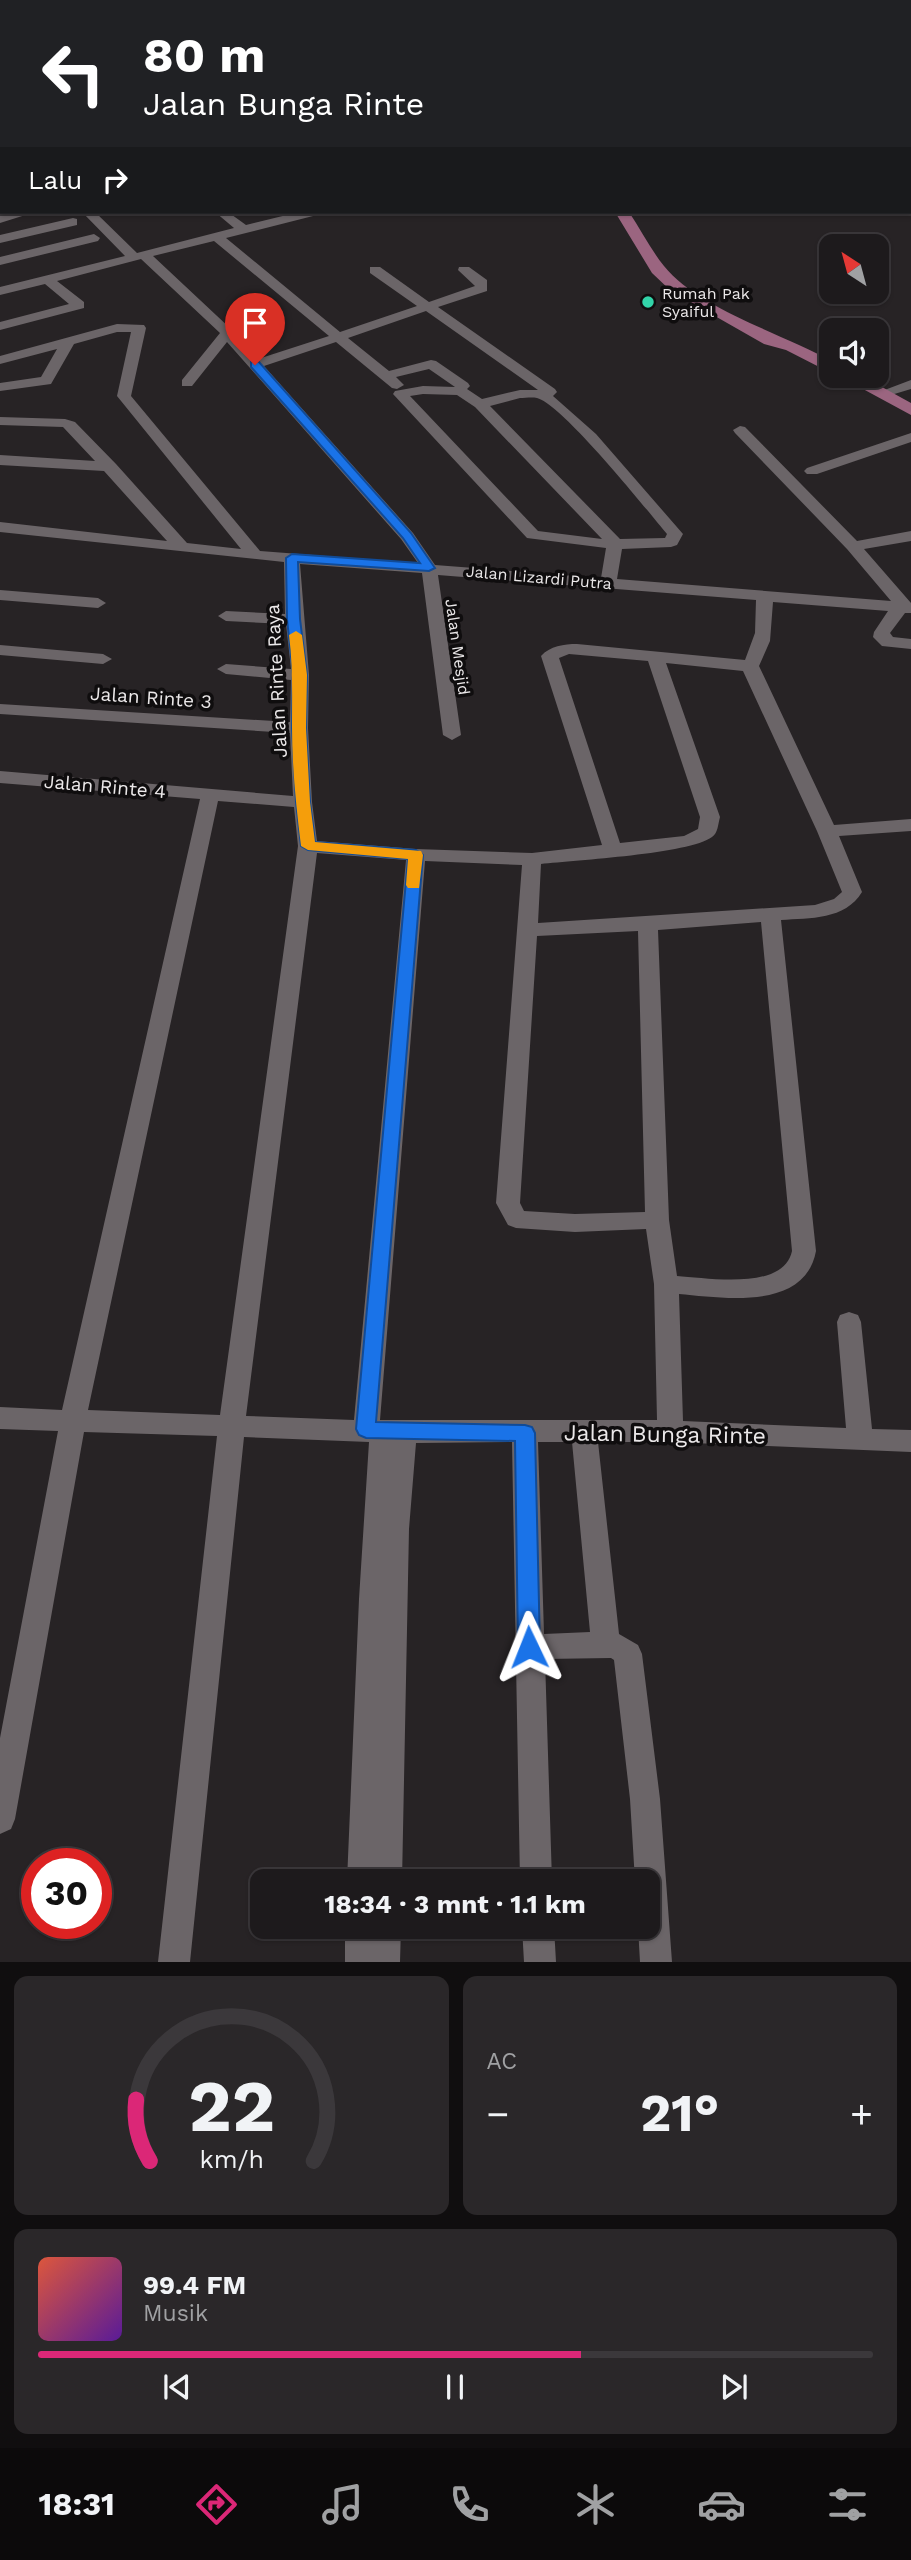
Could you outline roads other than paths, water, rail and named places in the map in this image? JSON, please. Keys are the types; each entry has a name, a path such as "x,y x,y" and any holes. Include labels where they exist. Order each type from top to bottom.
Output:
{"main road":[{"path":"623,214 658,270 677,288 770,340 792,346"},
{"path":"636,214 661,253 690,285 710,300 781,336 792,346 819,361"},
{"path":"870,388 911,410"}],"street":[{"path":"0,219 21,214"},
{"name":"Jalan Mesjid","path":"90,214 227,332 407,536 429,568 453,736"},
{"path":"224,214 243,229"},
{"path":"15,283 47,279 243,229 261,229 286,215"},
{"path":"0,239 73,222"},
{"path":"216,236 392,380 431,364 463,386"},
{"path":"0,261 94,238"},
{"path":"0,291 15,283 111,257"},
{"path":"0,269 15,283"},
{"path":"375,270 550,392"},
{"path":"255,365 482,288 482,283 464,270"},
{"path":"47,279 94,317"},
{"path":"0,387 46,381 68,342 94,317"},
{"path":"0,326 94,317 141,330 124,396 256,555"},
{"path":"187,383 227,332"},
{"path":"0,360 68,342"},
{"path":"881,394 911,384"},
{"path":"480,404 517,395 544,396 568,414 676,534 675,539 664,544 615,543 533,535 400,394 423,390 460,391 480,404 615,543"},
{"path":"0,421 65,423 111,467 183,547"},
{"path":"740,430 853,546 904,612 881,632 882,637 888,642 911,644"},
{"path":"812,471 911,437"},
{"path":"0,460 111,467"},
{"name":"Jalan Lizardi Putra","path":"0,527 256,555 764,596 904,612"},
{"path":"853,546 911,536"},
{"path":"608,583 615,543"},
{"name":"Jalan Rinte Raya","path":"174,1962 232,1425 308,846 303,802 299,728 300,675 294,619 292,558"},
{"path":"0,594 98,603"},
{"path":"750,666 759,655 765,629 764,596"},
{"path":"226,615 294,619"},
{"path":"613,850 550,656 566,649 750,666"},
{"path":"0,650 103,659"},
{"path":"308,846 416,855 531,859 688,841 700,837 710,825 710,817 656,658"},
{"path":"527,930 770,914 832,908 848,899 852,892 827,831 750,666"},
{"path":"226,669 300,675"},
{"name":"Jalan Rinte 3","path":"0,709 299,728"},
{"name":"Jalan Rinte 4","path":"0,777 303,802"},
{"path":"0,1819 73,1422 210,795"},
{"path":"827,831 911,825"},
{"path":"364,1869 378,1744 395,1529 384,1431 416,855"},
{"path":"531,859 508,1203 511,1213 516,1219 552,1222 657,1220"},
{"path":"666,1284 760,1286 780,1283 801,1266 804,1251 770,914"},
{"path":"648,924 657,1220 666,1284 670,1431"},
{"path":"849,1322 860,1438"},
{"name":"Jalan Bunga Rinte","path":"0,1418 384,1431 670,1431 911,1441"},
{"path":"525,1433 536,1869"},
{"path":"584,1433 606,1644"},
{"path":"529,1647 606,1644 619,1647 628,1654 645,1799 656,1962"},
{"path":"378,1744 385,1869"},
{"path":"361,1939 361,1962"},
{"path":"384,1962 385,1939"},
{"path":"539,1939 540,1962"}],"place":[{"name":"Rumah Pak Syaiful","path":"648,302"}]}
